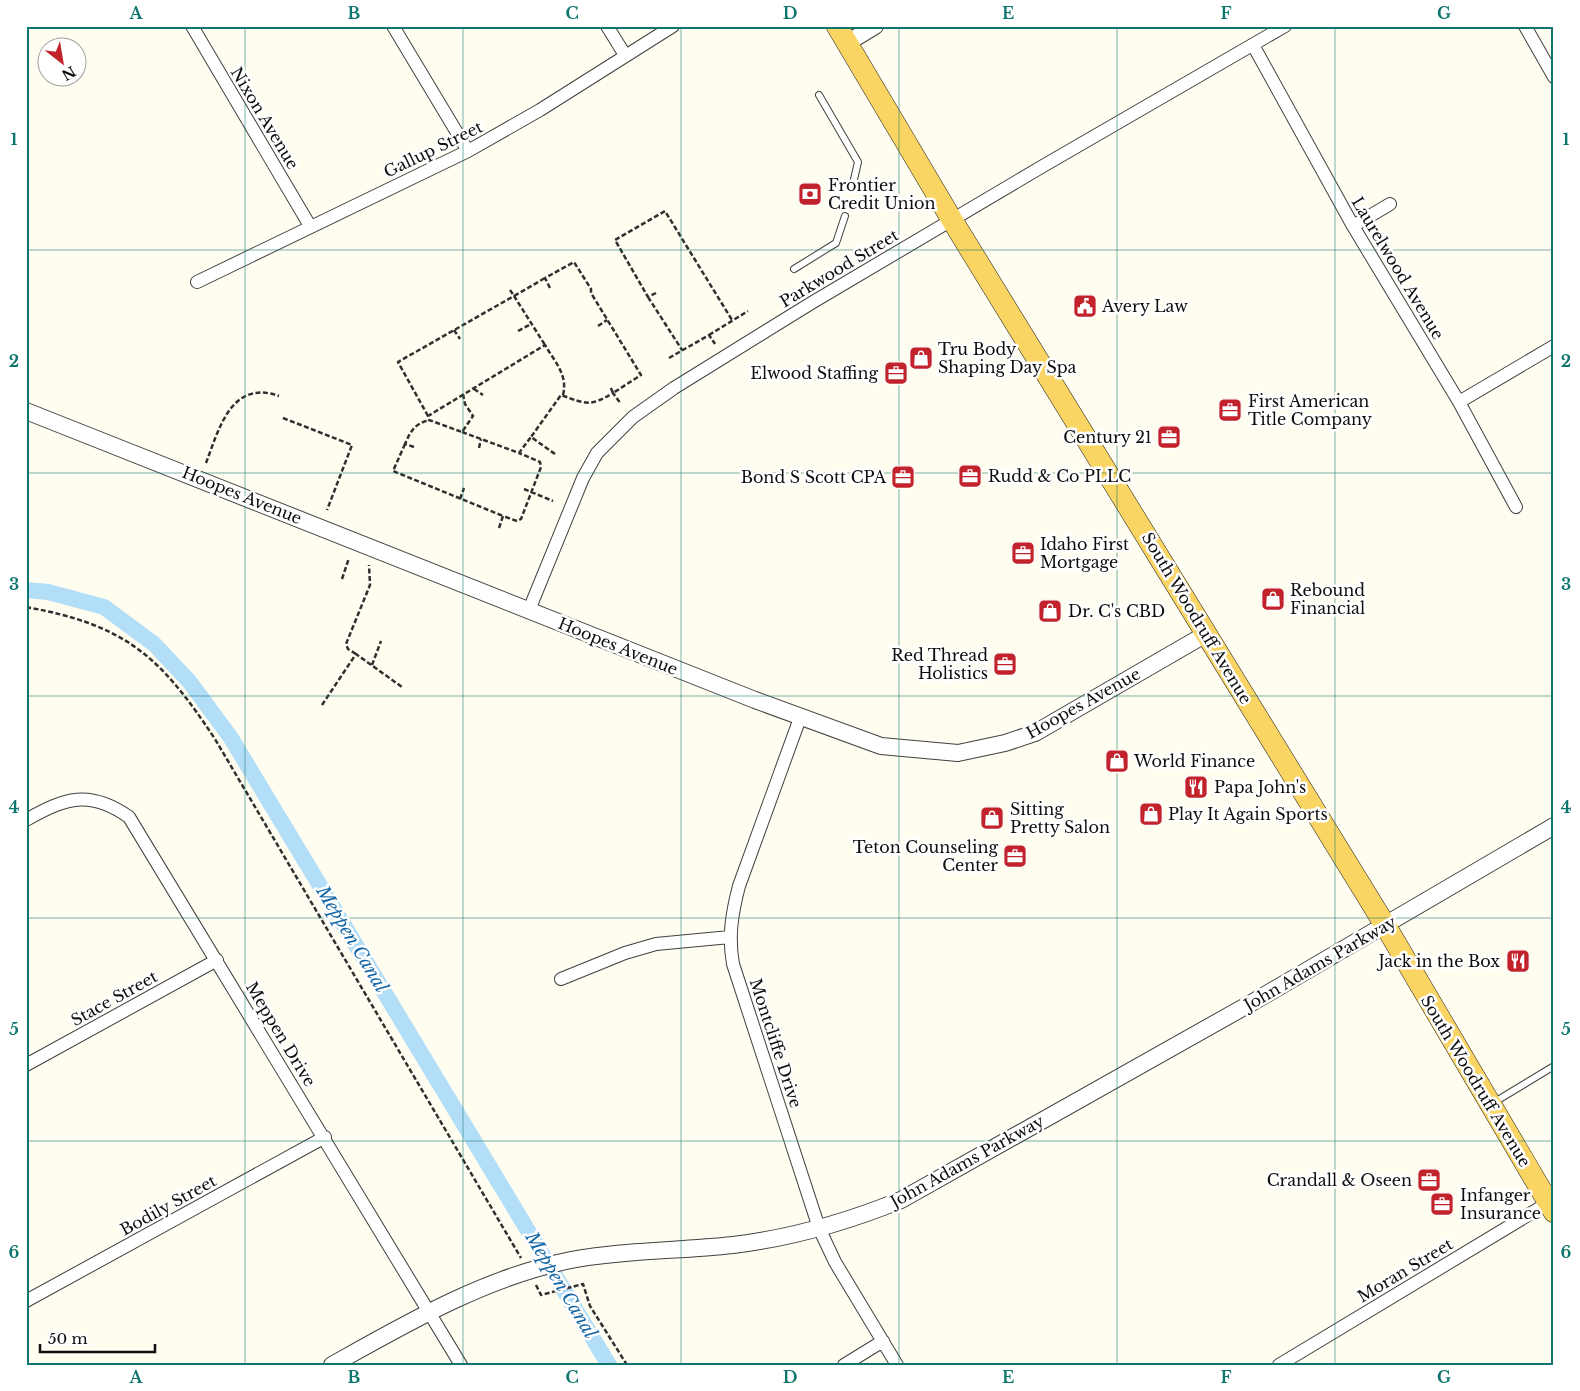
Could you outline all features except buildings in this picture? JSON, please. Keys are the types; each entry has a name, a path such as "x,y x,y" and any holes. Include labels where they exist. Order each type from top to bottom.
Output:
{"main road":[{"name":"South Woodruff Avenue","path":"842,34 952,220 1385,925 1551,1207"}],"street":[{"name":"Nixon Avenue","path":"192,26 310,226"},
{"path":"394,26 468,151"},
{"path":"607,26 625,55"},
{"name":"Gallup Street","path":"197,282 468,151 540,110 673,26"},
{"path":"842,34 875,26"},
{"name":"Parkwood Street","path":"529,610 583,478 597,454 633,417 736,349 952,220 1285,26"},
{"path":"1525,26 1554,77"},
{"name":"Laurelwood Avenue","path":"1253,45 1352,226 1459,402 1516,507"},
{"path":"1352,226 1390,204"},
{"path":"1459,402 1554,346"},
{"name":"Hoopes Avenue","path":"26,411 800,718 881,746 906,750 958,753 999,745 1035,733 1206,634"},
{"name":"Montcliffe Drive","path":"800,718 738,886 732,913 730,937 733,964 819,1228 835,1262 897,1365"},
{"name":"Meppen Drive","path":"26,820 50,806 70,799 97,801 115,807 129,817 325,1137 461,1365"},
{"name":"John Adams Parkway","path":"332,1365 431,1312 477,1291 540,1269 607,1254 734,1245 819,1228 862,1216 901,1200 1385,925 1554,826"},
{"path":"561,979 625,953 656,944 730,937"},
{"name":"Stace Street","path":"26,1065 217,960"},
{"name":"Bodily Street","path":"26,1301 325,1137"},
{"name":"Moran Street","path":"1279,1365 1551,1207"},
{"path":"844,1365 883,1341"}],"lane":[{"path":"819,95 858,162 852,188"},
{"path":"794,269 836,243 845,216"},
{"path":"1490,1105 1554,1066"}],"path":[{"path":"682,350 614,240 665,211 732,320"},
{"path":"429,420 398,362 574,262 607,320 642,375 596,403 588,404 563,395"},
{"path":"544,278 550,288"},
{"path":"510,290 561,370 565,381 563,395 519,453"},
{"path":"648,297 656,292"},
{"path":"669,358 748,311"},
{"path":"598,326 607,320"},
{"path":"518,330 531,324"},
{"path":"454,330 460,339"},
{"path":"709,335 715,344"},
{"path":"428,416 545,345"},
{"path":"610,386 621,404"},
{"path":"473,388 483,395"},
{"path":"206,463 224,414 229,408 247,396 256,393 270,392 279,396"},
{"path":"463,394 465,404 473,416"},
{"path":"462,432 476,412"},
{"path":"283,418 352,445 327,510"},
{"path":"429,420 540,462 541,467 521,519 517,521 503,516 393,472 415,425 429,420"},
{"path":"530,437 554,454"},
{"path":"479,448 481,439"},
{"path":"405,444 414,447"},
{"path":"460,499 464,488"},
{"path":"524,489 553,501"},
{"path":"499,528 503,516"},
{"path":"342,579 349,558"},
{"path":"369,565 370,585 346,644 348,649 402,687"},
{"path":"26,607 61,613 91,622 126,638 163,669 189,700 225,756 519,1255"},
{"path":"372,665 381,641"},
{"path":"322,705 356,654"},
{"path":"538,1290 541,1295 554,1290 583,1284 590,1306 627,1365"}],"waterway":[{"name":"Meppen Canal","path":"26,590 48,592 104,607 154,644 189,681 231,738 609,1365"}],"place":[{"name":"Frontier Credit Union","path":"810,194"},
{"name":"Avery Law","path":"1085,306"},
{"name":"Tru Body Shaping Day Spa","path":"921,358"},
{"name":"Elwood Staffing","path":"896,373"},
{"name":"First American Title Company","path":"1230,410"},
{"name":"Century 21","path":"1169,437"},
{"name":"Rudd & Co PLLC","path":"970,476"},
{"name":"Bond S Scott CPA","path":"903,477"},
{"name":"Idaho First Mortgage","path":"1023,553"},
{"name":"Rebound Financial","path":"1273,599"},
{"name":"Dr. C's CBD","path":"1050,611"},
{"name":"Red Thread Holistics","path":"1005,664"},
{"name":"World Finance","path":"1117,761"},
{"name":"Papa John's","path":"1196,787"},
{"name":"Play It Again Sports","path":"1151,814"},
{"name":"Sitting Pretty Salon","path":"992,818"},
{"name":"Teton Counseling Center","path":"1015,856"},
{"name":"Jack in the Box","path":"1518,961"},
{"name":"Crandall & Oseen","path":"1429,1180"},
{"name":"Infanger Insurance","path":"1442,1204"}]}
